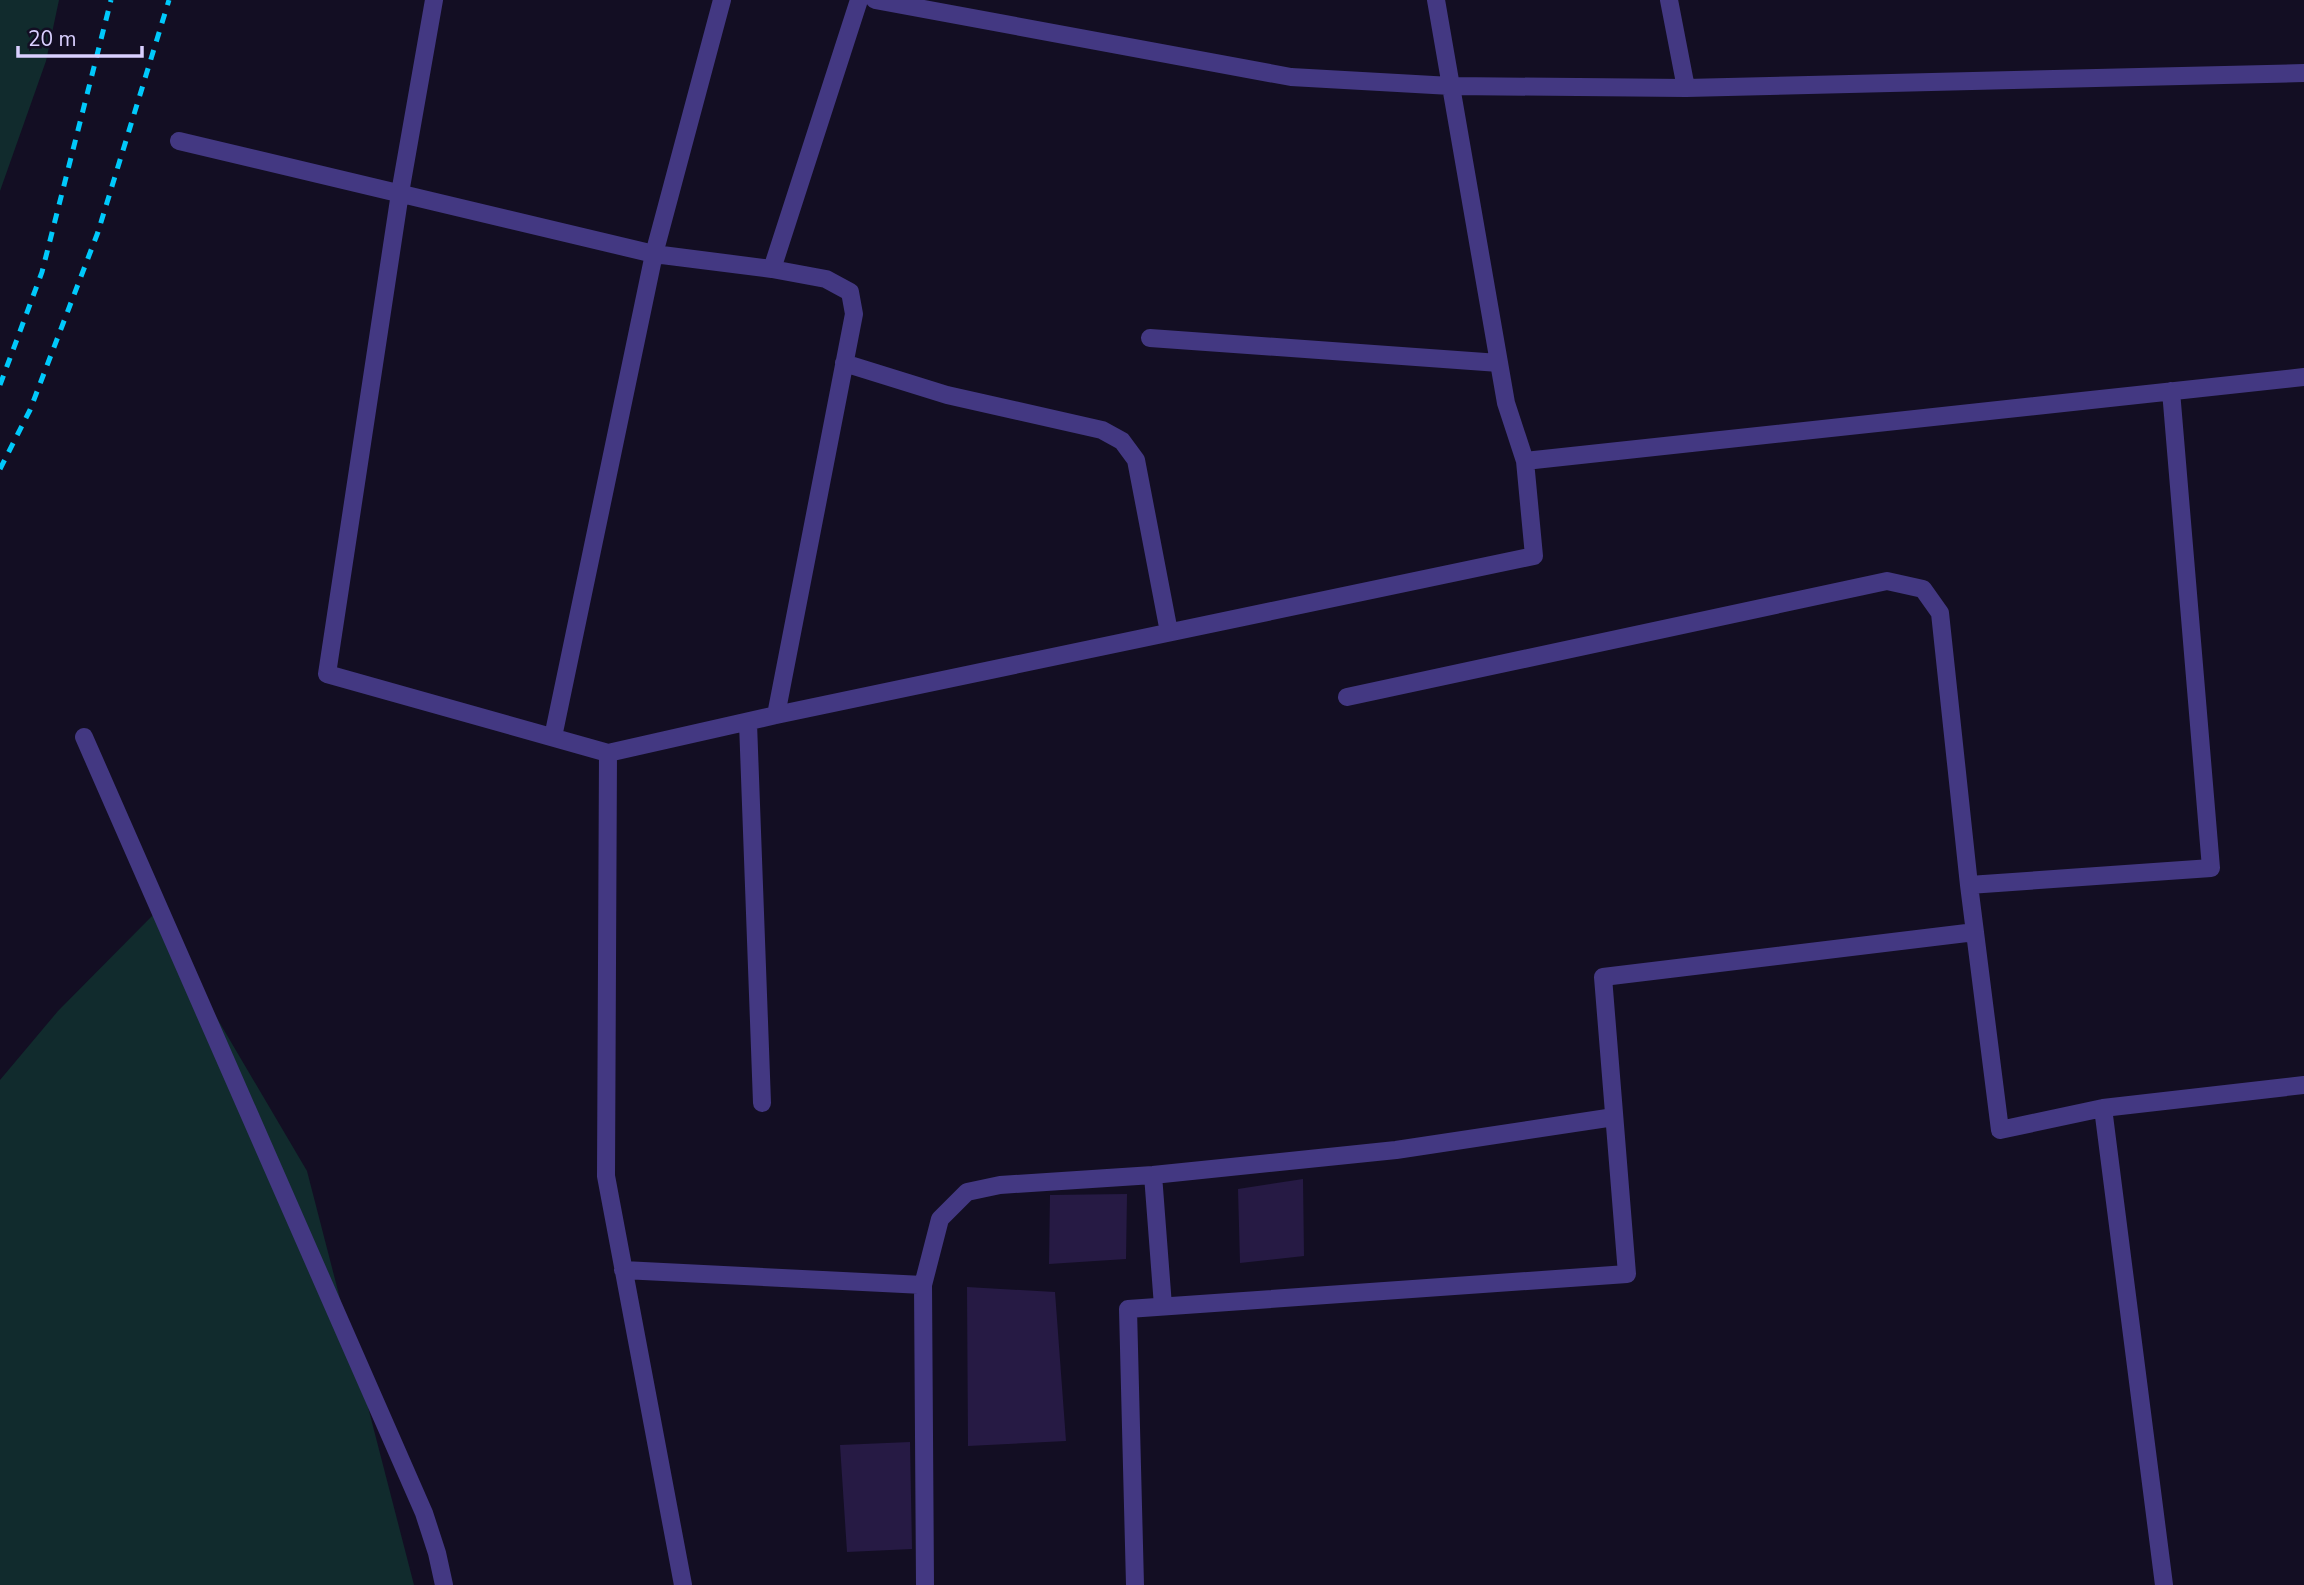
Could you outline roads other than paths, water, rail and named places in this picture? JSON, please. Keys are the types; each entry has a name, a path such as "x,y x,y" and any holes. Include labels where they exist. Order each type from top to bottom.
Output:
{"street":[{"path":"434,0 400,193 327,674 608,753 776,715 1534,556 1525,461 1506,403 1436,0"},
{"path":"553,737 654,254 722,0"},
{"path":"772,269 859,0"},
{"path":"875,0 1291,77 1451,86 1686,88 2304,73"},
{"path":"1669,0 1686,88"},
{"path":"178,141 654,254 772,269 825,279 850,292 855,314 776,715"},
{"path":"1150,338 1499,363"},
{"path":"844,363 947,395 1102,430 1122,441 1136,460 1168,632"},
{"path":"1525,461 2304,377"},
{"path":"1969,885 2211,869 2171,391"},
{"path":"1347,697 1887,581 1923,589 1940,613 1969,885 2000,1130 2103,1108 2304,1085"},
{"path":"748,723 762,1103"},
{"path":"84,737 424,1513 444,1585"},
{"path":"608,753 606,1176 682,1585"},
{"path":"1135,1585 1128,1309 1628,1274 1603,977 1975,932"},
{"path":"2103,1108 2164,1585"},
{"path":"925,1585 923,1285 940,1219 967,1192 1000,1185 1153,1175 1396,1150 1614,1117"},
{"path":"1153,1175 1163,1306"},
{"path":"623,1270 923,1285"}],"railway":[{"path":"0,385 42,272 111,0"},
{"path":"0,469 30,410 98,232 169,0"}]}
